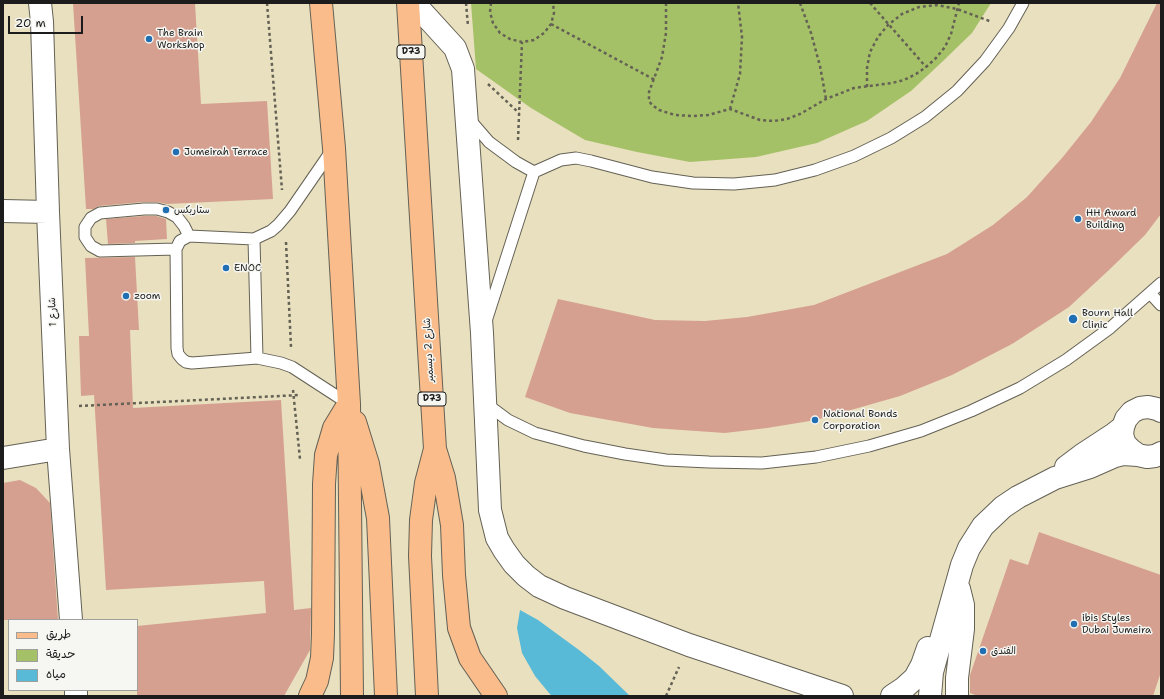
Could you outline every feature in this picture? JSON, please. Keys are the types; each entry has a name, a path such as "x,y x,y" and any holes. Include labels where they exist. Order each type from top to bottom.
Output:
{"main road":[{"path":"321,3 334,148 341,398 352,696"},
{"name":"شارع 2 ديسمبر","path":"408,3 435,449 426,483 421,520 420,556 427,696"},
{"path":"310,696 317,681 322,652 324,484 326,455 341,398"},
{"path":"341,398 361,438 368,464 378,518 386,696"},
{"path":"435,449 444,478 452,525 454,575 459,628 470,658 496,696"}],"street":[{"name":"شارع 1","path":"40,3 42,22 58,450 71,619"},
{"path":"414,3 455,48 463,69 482,333 490,510 497,538 504,550 514,564 526,576 546,589 591,608 689,645 842,696"},
{"path":"3,212 48,212"},
{"path":"1152,458 1131,450 1125,444 1122,436 1123,427 1126,419 1132,412 1161,399"},
{"path":"1140,408 1148,407 1161,411"},
{"path":"1055,478 1067,466 1123,427"},
{"path":"3,458 58,450"},
{"path":"930,696 932,672 957,584 969,548 983,526 1003,507 1018,497 1055,478 1090,467 1122,454 1152,458"},
{"path":"892,696 915,678 922,664 940,608 957,584"},
{"path":"957,584 960,593 963,617 957,678 957,696"}],"lane":[{"path":"482,333 534,172 561,160 576,158 652,177 693,183 734,184 775,180 815,170 854,156 884,141 925,117 962,86 985,61 1009,28 1023,3"},
{"path":"467,116 489,142 516,162 534,172"},
{"path":"334,148 285,218 271,231 254,239 189,236 180,241 176,249 178,354 186,362 192,363 257,358 270,360 292,368 341,398"},
{"path":"176,249 100,251 91,246 85,237 85,226 91,218 100,213 144,209 157,210 168,212 177,217 189,236"},
{"path":"254,239 257,358"},
{"path":"485,402 508,420 535,433 584,446 625,454 666,460 762,463 816,456 869,446 928,428 971,411 1020,388 1066,360 1103,333 1161,282"},
{"path":"1150,293 1161,305"}],"path":[{"path":"491,3 490,12 493,23 500,33 510,39 522,42 534,40 544,34 551,24 554,13 553,3"},
{"path":"666,3 666,33 662,57 655,80 649,92 649,101 655,108 675,114 692,116 708,115 730,109 760,120 774,121 787,119 800,114 826,99 854,88 904,80 926,68 936,58 948,40 955,21 959,3"},
{"path":"730,109 740,74 742,37 738,3"},
{"path":"800,3 811,33 820,66 826,99"},
{"path":"870,3 926,68"},
{"path":"867,87 867,68 870,52 878,37 888,24 902,14 919,7 937,5 957,9 1009,28"},
{"path":"551,24 655,80"},
{"path":"516,162 522,42"},
{"path":"57,408 341,398"},
{"path":"666,696 689,645"}],"green space":[{"path":"471,3 991,3 972,33 942,62 911,91 867,121 817,143 756,157 690,162 585,140 531,108 476,69"}],"water":[{"path":"520,610 538,620 579,650 599,666 630,696 552,696 535,676 522,653 517,628"}],"building":[{"name":"Jumeirah Terrace","path":"73,3 195,3 201,104 267,101 273,199 167,204 143,202 99,206 94,209 86,209"},
{"name":"HH Award Building","path":"1157,3 1161,3 1161,214 1145,235 1069,307 1012,344 952,375 900,396 816,420 725,433 653,428 570,413 525,397 558,299 655,320 705,321 747,317 814,305 947,254 993,225 1027,197 1062,158 1091,122 1120,78"},
{"path":"156,216 166,219 167,239 135,241 135,243 108,244 106,219"},
{"path":"135,257 139,330 130,330 133,408 281,400 294,610 311,608 310,650 284,696 137,696 138,626 266,613 264,581 106,590 94,395 81,396 79,336 89,336 85,258"},
{"path":"20,480 36,488 50,503 58,619 3,620 3,483"},
{"name":"ibis Styles Dubai Jumeira","path":"1039,532 1161,575 1161,672 1153,696 978,696 970,693 970,675 1010,559 1028,565"}],"place":[{"name":"The Brain Workshop","path":"149,39"},
{"name":"Jumeirah Terrace","path":"176,152"},
{"name":"ستاربكس","path":"166,210"},
{"name":"HH Award Building","path":"1078,219"},
{"name":"ENOC","path":"226,268"},
{"name":"zoom","path":"126,296"},
{"name":"Bourn Hall Clinic","path":"1073,319"},
{"name":"National Bonds Corporation","path":"815,420"},
{"name":"ibis Styles Dubai Jumeira","path":"1074,624"},
{"name":"الفندق","path":"983,651"}]}
